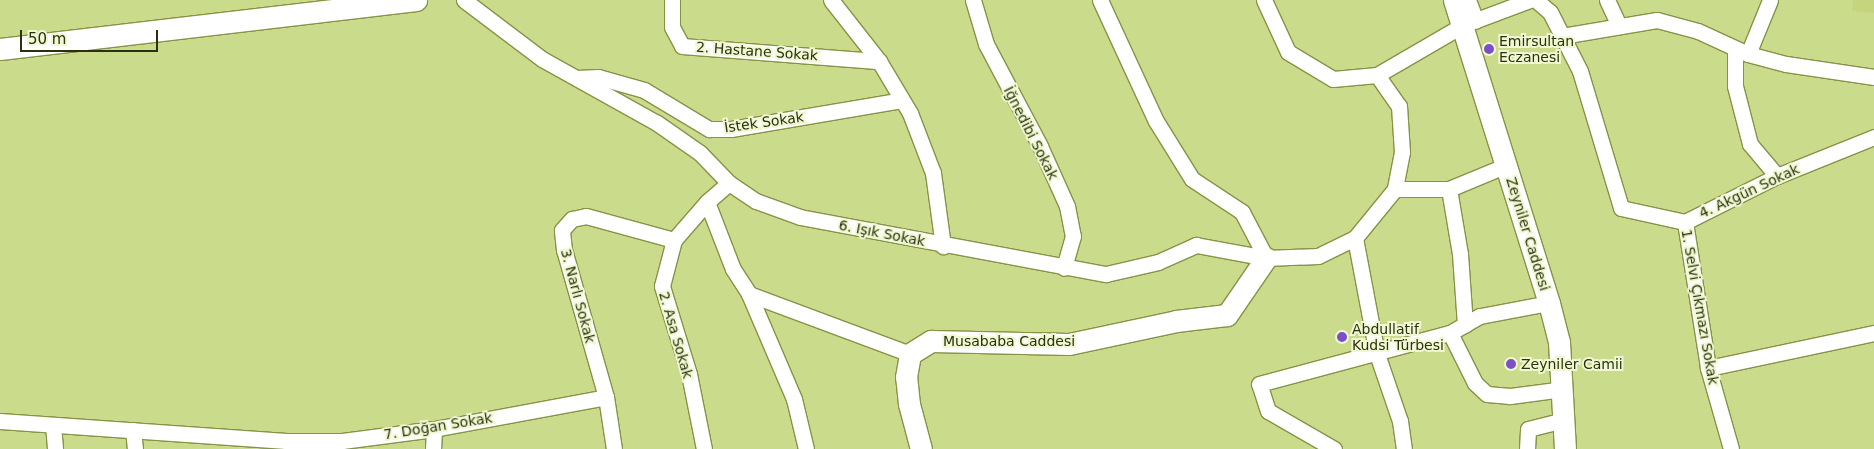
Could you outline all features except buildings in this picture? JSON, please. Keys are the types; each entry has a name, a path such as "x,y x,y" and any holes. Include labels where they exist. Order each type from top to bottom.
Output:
{"main road":[{"path":"0,48 416,0"},
{"name":"Zeyniler Caddesi","path":"1452,0 1470,23 1507,165 1559,342 1565,420 1565,449"},
{"name":"Musababa Caddesi","path":"910,354 931,341 1068,344 1176,321 1227,315 1266,258"},
{"path":"910,354 906,377 909,404 921,449"}],"street":[{"name":"6. Işık Sokak","path":"464,0 542,59 657,123 700,153 729,183 756,200 800,217 943,246 1106,274 1158,262 1196,245 1266,258 1318,256 1354,238"},
{"name":"2. Hastane Sokak","path":"672,0 672,27 682,46 880,61"},
{"path":"831,0 880,61 902,100 933,173 943,246"},
{"name":"İğnedibi Sokak","path":"973,0 986,44 1040,146 1067,206 1073,236 1064,268"},
{"path":"1100,0 1156,121 1192,179 1242,212 1266,258"},
{"path":"1264,0 1288,52 1333,79 1377,75 1470,23 1530,0"},
{"path":"1468,0 1470,23"},
{"path":"1536,0 1550,12 1562,36 1657,20 1698,31 1742,53 1786,64 1874,77"},
{"path":"1607,0 1619,26"},
{"path":"1770,0 1742,53 1735,86 1750,144 1777,176"},
{"name":"4. Akgün Sokak","path":"1562,36 1580,71 1621,208 1685,222 1777,176 1874,137"},
{"path":"1377,75 1399,106 1402,152 1395,189 1354,238 1377,354 1400,421 1404,449"},
{"name":"İstek Sokak","path":"576,78 598,77 644,90 709,129 731,129 902,100"},
{"path":"1395,189 1450,189 1507,165"},
{"name":"2. Asa Sokak","path":"704,449 689,374 662,286 674,240 707,202 729,183"},
{"path":"1450,189 1460,254 1465,324"},
{"path":"707,202 733,269 749,294 794,399 806,449"},
{"name":"3. Narlı Sokak","path":"614,449 606,397 564,250 562,230 572,219 586,216 674,240"},
{"name":"1. Selvi Çıkmazı Sokak","path":"1685,222 1708,368 1732,449"},
{"path":"749,294 910,354"},
{"path":"1334,449 1268,411 1259,384 1450,333 1480,316 1549,303"},
{"path":"1708,368 1874,332"},
{"path":"1450,333 1475,384 1487,394 1510,396 1563,389"},
{"name":"7. Doğan Sokak","path":"0,421 133,430 231,443 286,445 342,441 434,429 606,397"},
{"path":"1527,449 1528,429 1565,420"},
{"path":"53,425 55,449"},
{"path":"434,429 434,449"},
{"path":"133,430 135,449"}],"shaded area":[{"path":"1853,0 1874,0 1874,13 1852,11"}],"place":[{"name":"Emirsultan Eczanesi","path":"1489,49"},
{"name":"Abdullatif Kudsi Türbesi","path":"1342,337"},
{"name":"Zeyniler Camii","path":"1511,364"}]}
